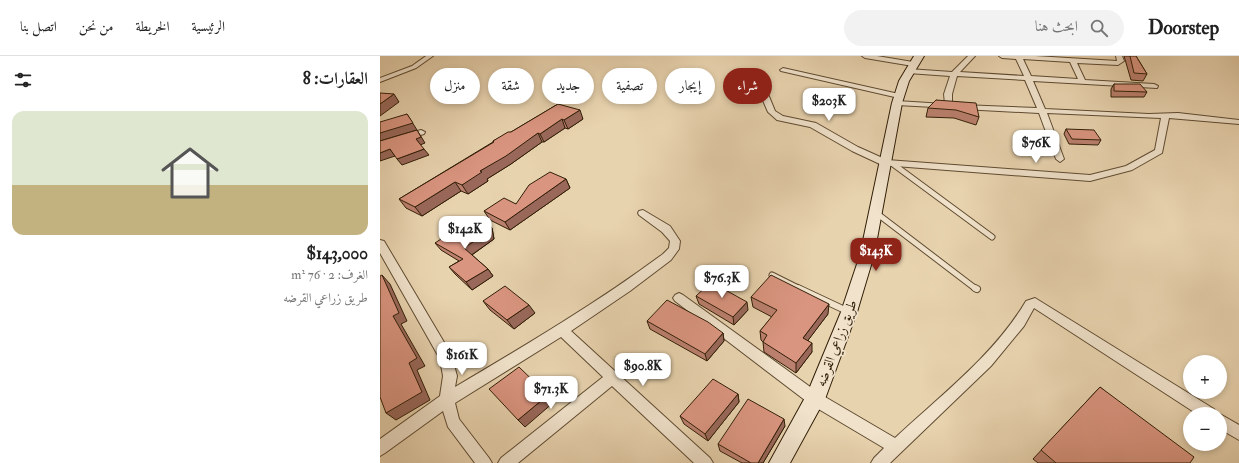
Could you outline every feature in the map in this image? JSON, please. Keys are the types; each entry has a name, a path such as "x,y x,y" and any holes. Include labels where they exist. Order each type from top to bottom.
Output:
{"main road":[{"name":"طريق زراعي القرضه","path":"779,463 815,399 850,312 867,255 875,212 889,164 898,100 913,64"}],"street":[{"path":"380,80 414,67 430,56"},
{"path":"866,56 913,64 954,74 1154,86"},
{"path":"949,106 948,94 954,74 972,56"},
{"path":"1002,56 1121,62 1119,56"},
{"path":"1018,57 1042,111 1060,159"},
{"path":"1072,60 1083,82"},
{"path":"783,70 898,100 949,106 1149,116 1166,115 1210,118 1239,122"},
{"path":"768,104 772,112 780,118 813,125 855,149 889,164 1090,178 1129,168 1159,151 1166,115"},
{"path":"380,144 421,132"},
{"path":"380,448 447,400 562,330 626,288 667,257 674,249 675,241 671,234 643,213"},
{"path":"380,244 446,358 450,376 447,400 453,422 484,463"},
{"path":"679,298 815,399 896,447"},
{"path":"879,463 986,362 1020,322 1030,304 1035,303 1198,407"},
{"path":"562,330 705,463"},
{"path":"506,463 613,377"},
{"path":"1227,425 1239,433"}],"lane":[{"path":"889,164 992,237"},
{"path":"875,212 977,289"},
{"path":"772,275 850,312"}],"building":[{"path":"1130,56 1136,56 1147,74 1134,73"},
{"path":"1114,84 1140,84 1147,92 1114,91"},
{"path":"380,93 394,94 380,104"},
{"path":"936,100 976,103 979,117 956,110 928,108"},
{"path":"558,104 580,110 564,120 562,119 540,134 538,133 506,156 480,171 482,172 462,185 455,182 415,207 399,199 508,132 511,132"},
{"path":"407,114 413,123 380,133 380,122"},
{"path":"1066,129 1094,130 1101,140 1072,139"},
{"path":"417,130 421,137 416,139 424,149 397,159 390,149 380,153 380,141"},
{"path":"550,172 566,179 505,222 484,211 504,198 516,204 529,185"},
{"path":"486,221 488,232 464,248 488,269 466,282 449,267 463,259 435,243 453,231"},
{"path":"382,275 399,313 393,316 417,358 409,363 422,392 386,413 380,397 380,276"},
{"path":"771,275 829,304 803,338 812,343 796,363 763,342 767,335 760,331 777,310 751,297"},
{"path":"711,282 747,302 733,317 696,296"},
{"path":"505,286 529,305 507,320 483,301"},
{"path":"667,300 708,322 723,333 705,354 647,321"},
{"path":"519,367 548,395 518,420 489,389"},
{"path":"713,379 738,394 705,434 680,416"},
{"path":"1100,387 1183,449 1183,451 1186,451 1194,457 1190,463 1056,463 1041,450"},
{"path":"748,399 784,419 758,463 751,463 718,444"}]}
